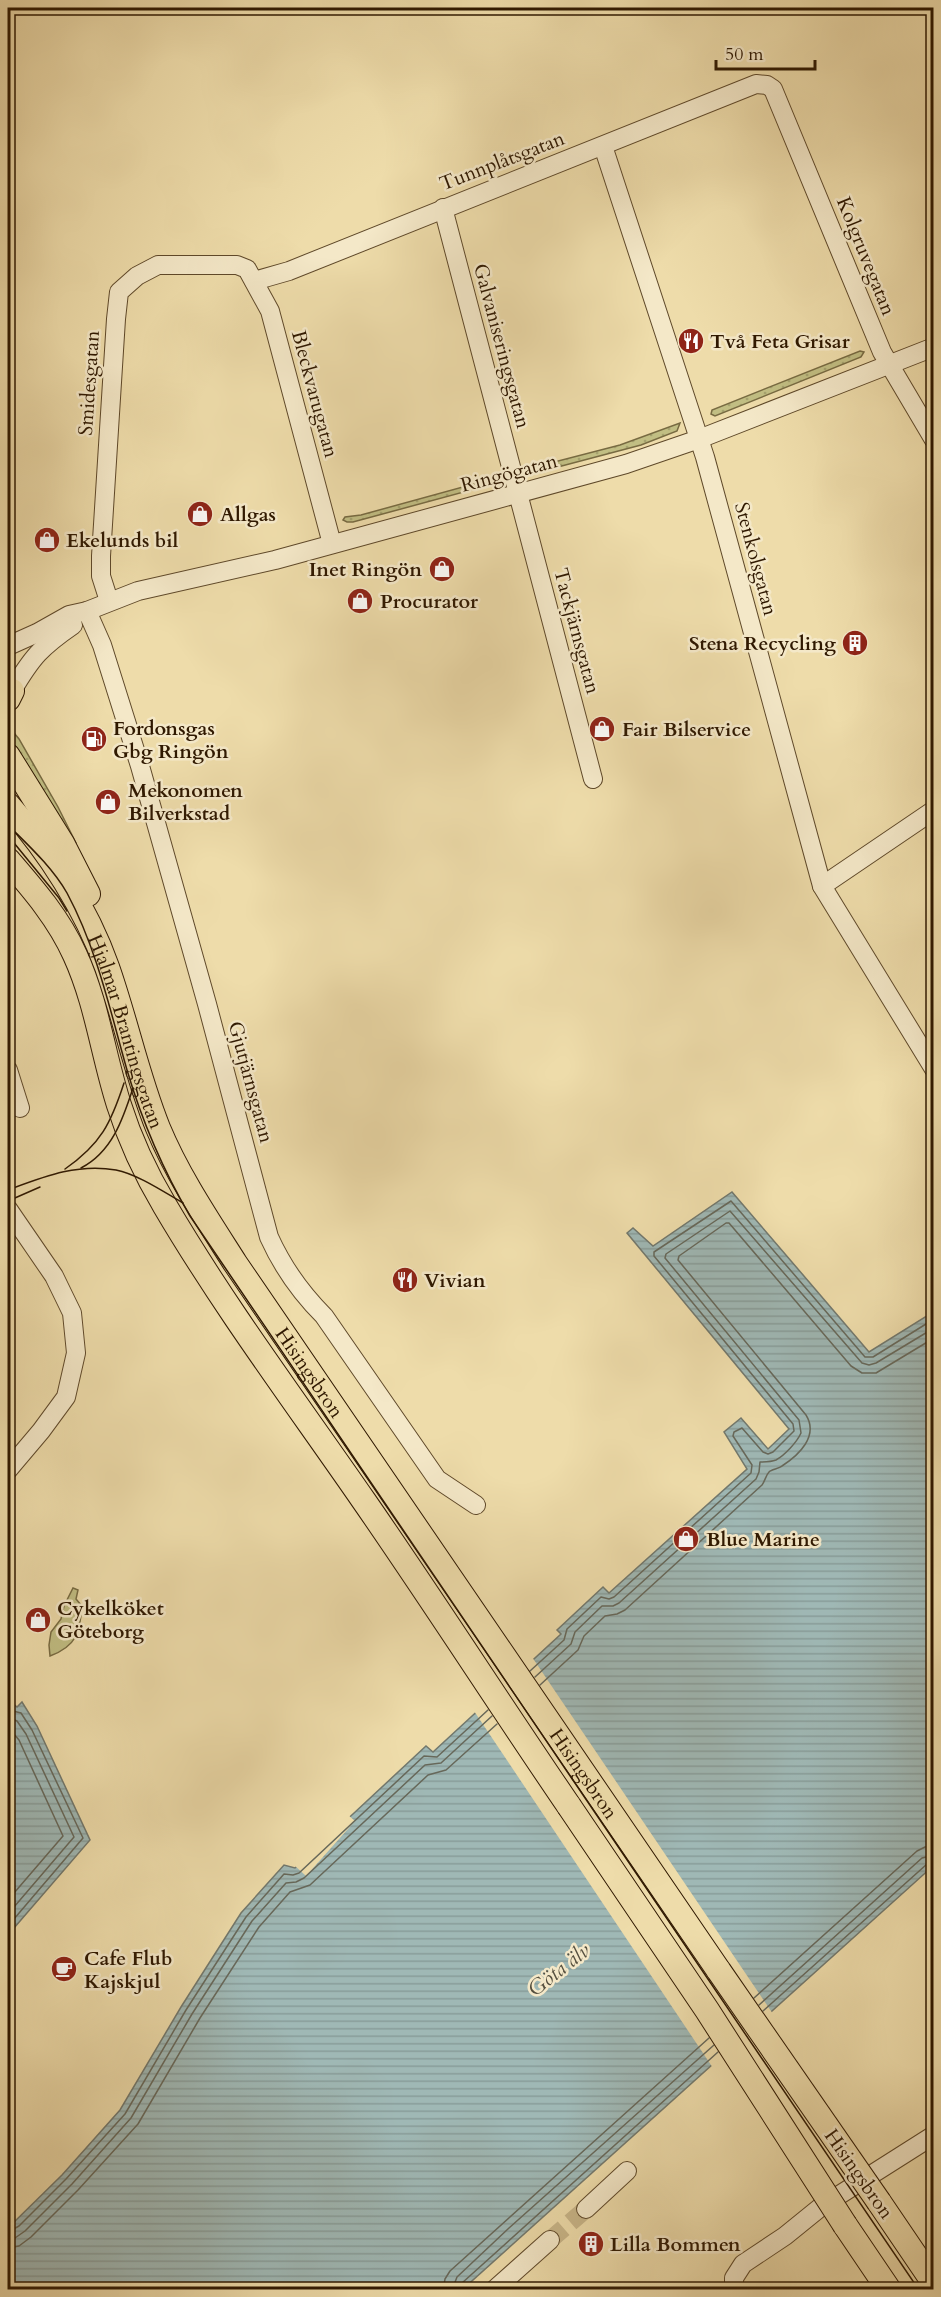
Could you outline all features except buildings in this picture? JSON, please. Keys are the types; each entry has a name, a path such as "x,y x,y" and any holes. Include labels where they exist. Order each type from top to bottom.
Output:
{"main road":[{"path":"8,756 85,885 105,944 107,966"},
{"name":"Hjalmar Brantingsgatan","path":"8,805 45,851 93,932 107,966 144,1090 158,1128 173,1161 235,1263"},
{"name":"Hjalmar Brantingsgatan","path":"8,861 32,887 54,917 75,956 89,992 126,1127 144,1168 165,1206 212,1281"},
{"path":"8,881 42,922 65,966 86,1020 101,1072 118,1101"},
{"name":"Hisingsbron","path":"235,1263 933,2283"},
{"name":"Hisingsbron","path":"212,1281 368,1506 707,2010 845,2225 889,2289"}],"street":[{"name":"Tunnplåtsgatan","path":"254,281 289,271 756,84 767,85"},
{"name":"Kolgruvegatan","path":"767,85 773,88 888,364 933,440"},
{"name":"Stenkolsgatan","path":"603,146 699,439 822,886 933,1069"},
{"name":"Galvaniseringsgatan","path":"443,208 519,494"},
{"name":"Smidesgatan","path":"109,602 100,576 119,292 137,276 158,265 237,265"},
{"name":"Bleckvarugatan","path":"237,265 247,269 270,311 332,544"},
{"name":"Ringögatan","path":"8,646 69,615 87,611 138,591 275,560 626,464 699,439 933,347"},
{"name":"Tackjärnsgatan","path":"519,494 593,778"},
{"name":"Ringögatan","path":"9,694 30,661 45,646 75,624 87,611"},
{"name":"Gjutjärnsgatan","path":"87,611 99,637 140,766 269,1237 281,1264 302,1293 324,1316 437,1479 476,1505"},
{"path":"822,886 933,810"},
{"path":"8,1070 20,1108"},
{"path":"8,1209 54,1276 72,1313 75,1353 66,1396 41,1431 8,1470"},
{"path":"734,2284 743,2264 785,2236 822,2206 933,2135"},
{"path":"586,2209 627,2171"},
{"path":"494,2289 550,2240"}],"shaded area":[{"path":"860,351 864,352 861,357 715,416 711,414 712,410"},
{"path":"680,423 677,431 641,445 539,472 527,471 527,469 620,445"},
{"path":"499,477 497,483 353,522 343,520 345,517 361,515"},
{"path":"10,728 19,739 58,807 76,843 70,847 11,751 8,730"},
{"path":"73,1588 78,1590 76,1599 82,1606 78,1631 66,1648 50,1656 51,1632 61,1619 64,1606"}],"water":[{"name":"Göta älv","path":"732,1192 869,1352 933,1312 933,1866 463,2289 8,2290 8,2228 62,2175 120,2110 181,2007 241,1913 284,1865 295,1868 426,1746 433,1752 561,1634 557,1630 603,1587 609,1593 747,1469 724,1432 741,1418 768,1449 789,1429 627,1233 633,1228 653,1246"},
{"path":"8,1699 17,1707 22,1702 37,1726 90,1840 8,1935"}],"pier":[{"path":"532,1657 773,2014 713,2068 474,1711"},
{"path":"347,1814 355,1821 306,1876 294,1865"}],"tunnel":[{"path":"550,2240 586,2209"}],"tram line":[{"path":"8,825 54,874 77,914 102,980 139,1108 162,1163 190,1216 919,2290"},
{"path":"10,838 67,911"},
{"path":"65,1169 88,1151 103,1132 124,1083"},
{"path":"81,1168 101,1153 115,1134 133,1088"},
{"path":"8,1190 60,1172 102,1168 133,1175 183,1203"},
{"path":"8,1201 40,1187"}],"place":[{"name":"Två Feta Grisar","path":"691,341"},
{"name":"Allgas","path":"200,514"},
{"name":"Ekelunds bil","path":"47,540"},
{"name":"Inet Ringön","path":"442,569"},
{"name":"Procurator","path":"360,601"},
{"name":"Stena Recycling","path":"855,643"},
{"name":"Fair Bilservice","path":"602,729"},
{"name":"Fordonsgas Gbg Ringön","path":"94,739"},
{"name":"Mekonomen Bilverkstad","path":"108,802"},
{"name":"Vivian","path":"405,1280"},
{"name":"Blue Marine","path":"686,1539"},
{"name":"Cykelköket Göteborg","path":"38,1620"},
{"name":"Cafe Flub Kajskjul","path":"64,1969"},
{"name":"Lilla Bommen","path":"591,2244"}]}
